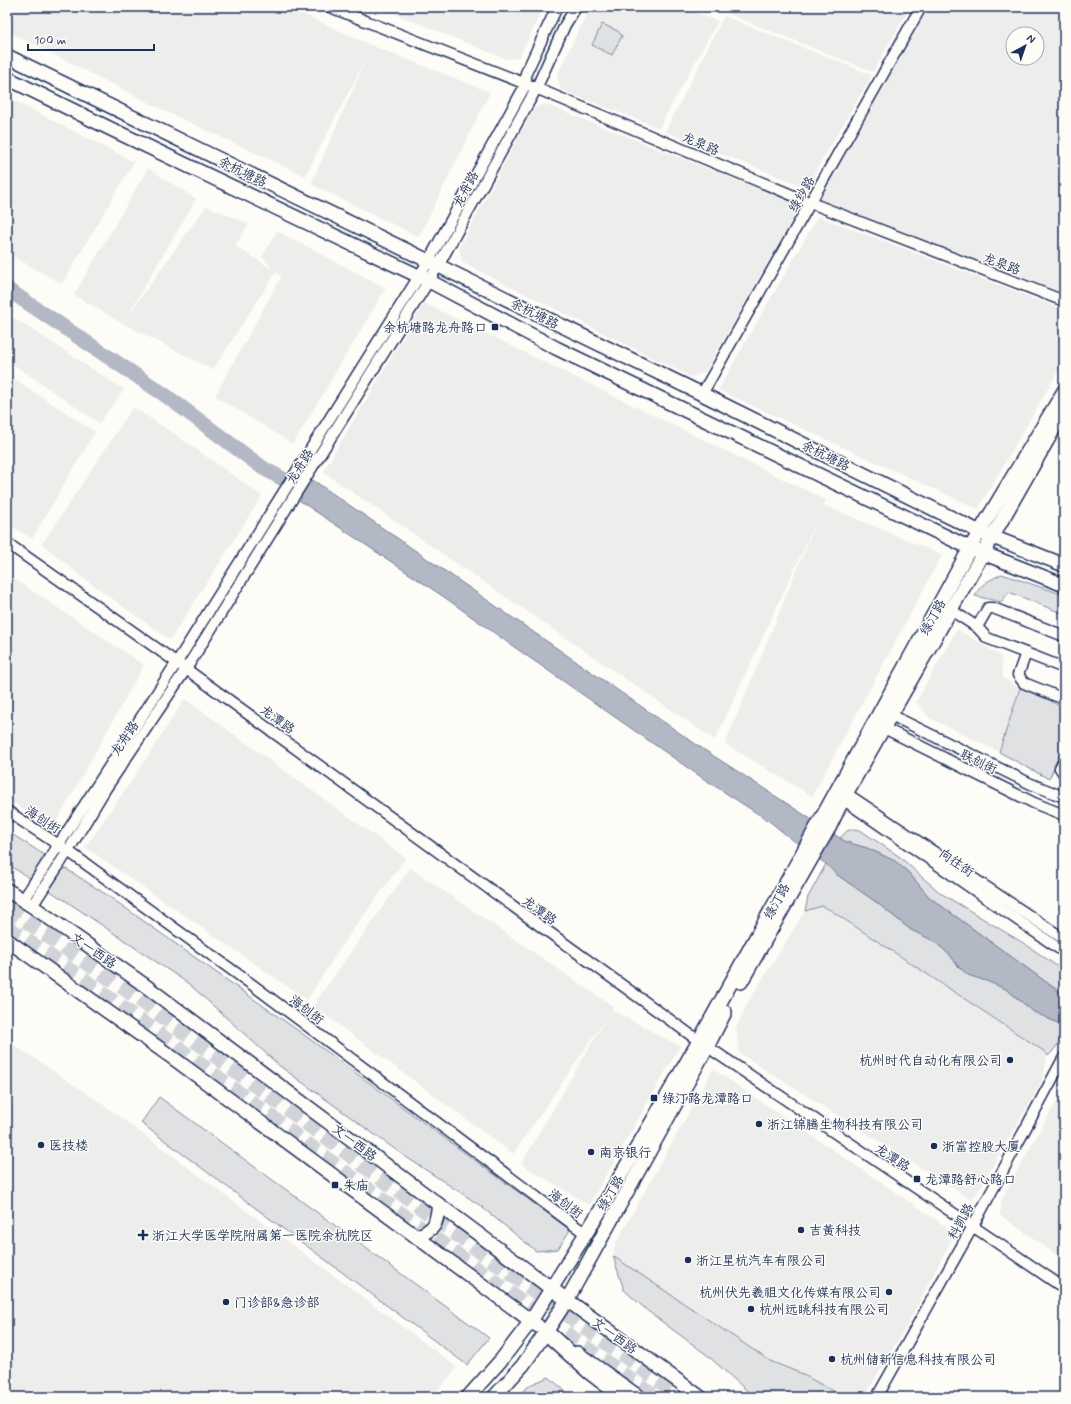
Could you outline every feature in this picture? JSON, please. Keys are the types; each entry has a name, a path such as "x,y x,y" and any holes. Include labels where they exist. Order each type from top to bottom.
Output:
{"highway":[{"path":"546,1332 588,1371 623,1397"}],"main road":[{"name":"余杭塘路","path":"7,56 702,394 980,532 1064,565"},
{"name":"余杭塘路","path":"7,78 424,279 563,351 970,548 1064,586"},
{"name":"绿汀路","path":"468,1397 502,1359 531,1321 703,1044 727,1008 970,548 1064,391"},
{"name":"绿汀路","path":"841,793 884,728 1064,411"},
{"name":"文一西路","path":"7,890 143,984 552,1289 700,1397"},
{"path":"7,940 173,1058 546,1332 639,1397"},
{"name":"绿汀路","path":"494,1397 523,1365 567,1300 703,1044"},
{"path":"417,1238 434,1228 440,1205"}],"street":[{"name":"龙泉路","path":"330,7 526,84 811,203 1064,301"},
{"name":"龙舟路","path":"27,903 68,851 106,788 186,669 313,467 536,89 565,26 576,7"},
{"name":"绿纱路","path":"702,394 921,7"},
{"name":"龙舟路","path":"433,264 526,84 526,73 548,26 561,9"},
{"name":"龙舟路","path":"561,9 565,26"},
{"name":"龙舟路","path":"27,903 59,845 178,662 279,499 424,279"},
{"name":"龙潭路","path":"7,543 178,662 703,1044 1064,1288"},
{"path":"977,627 988,608 993,608 1064,636"},
{"path":"951,610 977,627 987,638 1064,668"},
{"path":"1026,653 1018,675 1024,683 1064,699"},
{"name":"联创街","path":"891,715 1031,784 1064,798"},
{"name":"联创街","path":"884,728 1034,803 1064,815"},
{"path":"1064,760 1060,768 1064,774"},
{"name":"向往街","path":"841,793 1064,939"},
{"name":"向往街","path":"841,793 1064,952"},
{"name":"海创街","path":"7,812 68,851 254,986 586,1234"},
{"name":"科凯路","path":"877,1397 973,1226 1064,1057"}],"shaded area":[{"path":"7,7 287,7 373,46 490,92 419,237 311,184 368,55 305,176 167,112 7,31"},
{"path":"378,7 544,7 519,58 506,59"},
{"path":"590,7 685,7 685,9 718,21 659,128 561,90 557,75"},
{"path":"711,7 910,7 873,72"},
{"path":"929,7 1064,7 1064,293 819,199"},
{"path":"724,16 872,75 810,181 800,185 665,132"},
{"path":"602,24 618,31 622,36 612,55 592,45"},
{"path":"7,97 134,162 62,284 7,253"},
{"path":"545,104 794,203 796,214 705,372 691,377 463,263 459,248 534,108"},
{"path":"148,168 196,199 126,318 206,206 249,224 235,246 274,270 262,257 277,231 386,288 293,444 215,396 281,277 276,272 213,370 122,323 74,295"},
{"path":"818,216 1064,310 1064,361 978,509 718,390"},
{"path":"424,303 826,500 824,505 942,555 812,796 725,744 818,518 715,740 323,472"},
{"path":"7,313 124,390 99,423 7,360"},
{"path":"7,374 95,432 32,539 7,523"},
{"path":"133,407 176,435 262,496 170,640 82,577 42,544"},
{"path":"313,480 700,747 846,842 867,848 895,861 909,873 929,897 1064,995 1064,1026 1034,1012 1006,989 968,975 957,965 951,956 934,941 911,930 876,902 836,874 826,864 769,821 701,777 444,597 300,501"},
{"path":"7,574 144,665 53,828 7,799"},
{"path":"1002,574 1064,595 1064,614 1009,592 1001,602 975,596 983,585"},
{"path":"957,629 1001,656 1003,678 1020,688 999,752 930,718 916,702"},
{"path":"1020,688 1049,700 1064,709 1064,747 1049,779 999,752"},
{"path":"185,699 406,858 342,945 307,1000 85,847 132,780"},
{"path":"853,829 860,830 900,857 942,894 1025,944 1064,971 1064,995 929,897 909,873 895,861 867,848 846,842 840,838 847,831"},
{"path":"7,831 107,895 300,1032 570,1230 558,1249 536,1251 478,1204 403,1155 281,1067 189,984 66,901 7,864"},
{"path":"826,864 836,874 876,902 911,930 934,941 951,956 957,965 968,975 1006,989 1034,1012 1064,1026 1061,1038 1054,1050 1048,1056 1045,1052 830,910 822,906 805,911 808,897"},
{"path":"410,868 614,1007 612,1010 680,1046 589,1205 521,1164 607,1017 513,1154 313,1006"},
{"path":"822,906 1045,1052 1047,1059 1042,1081 977,1193 970,1199 739,1053 736,1028 747,1004 805,911"},
{"name":"浙江大学医学院附属第一医院余杭院区","path":"7,1040 101,1103 457,1367 433,1397 7,1397"},
{"path":"713,1069 947,1227 952,1239 906,1327 864,1397 754,1397 707,1355 649,1312 624,1290 613,1256 615,1245"},
{"path":"1064,1088 1064,1260 1000,1215 1002,1198"},
{"path":"159,1097 489,1338 467,1365 141,1123"},
{"path":"613,1256 770,1361 800,1373 844,1397 754,1397 707,1355 649,1312 624,1290"},
{"path":"549,1377 572,1397 515,1397 532,1384"}],"waterway":[{"path":"7,289 165,395 263,468 323,501"}],"tunnel":[{"path":"7,908 125,989 482,1253 681,1397"},
{"path":"7,927 129,1012 411,1221 655,1397"}],"place":[{"name":"余杭塘路龙舟路口","path":"495,327"},
{"name":"杭州时代自动化有限公司","path":"1010,1060"},
{"name":"绿汀路龙潭路口","path":"654,1098"},
{"name":"浙江锦腾生物科技有限公司","path":"759,1124"},
{"name":"医技楼","path":"41,1145"},
{"name":"浙富控股大厦","path":"934,1146"},
{"name":"南京银行","path":"591,1152"},
{"name":"龙潭路舒心路口","path":"917,1179"},
{"name":"朱庙","path":"335,1185"},
{"name":"吉黄科技","path":"801,1230"},
{"name":"浙江大学医学院附属第一医院余杭院区","path":"143,1235"},
{"name":"浙江星杭汽车有限公司","path":"688,1260"},
{"name":"杭州伏先羲祖文化传媒有限公司","path":"889,1292"},
{"name":"门诊部&急诊部","path":"226,1302"},
{"name":"杭州远眺科技有限公司","path":"751,1309"},
{"name":"杭州储新信息科技有限公司","path":"832,1359"}]}
